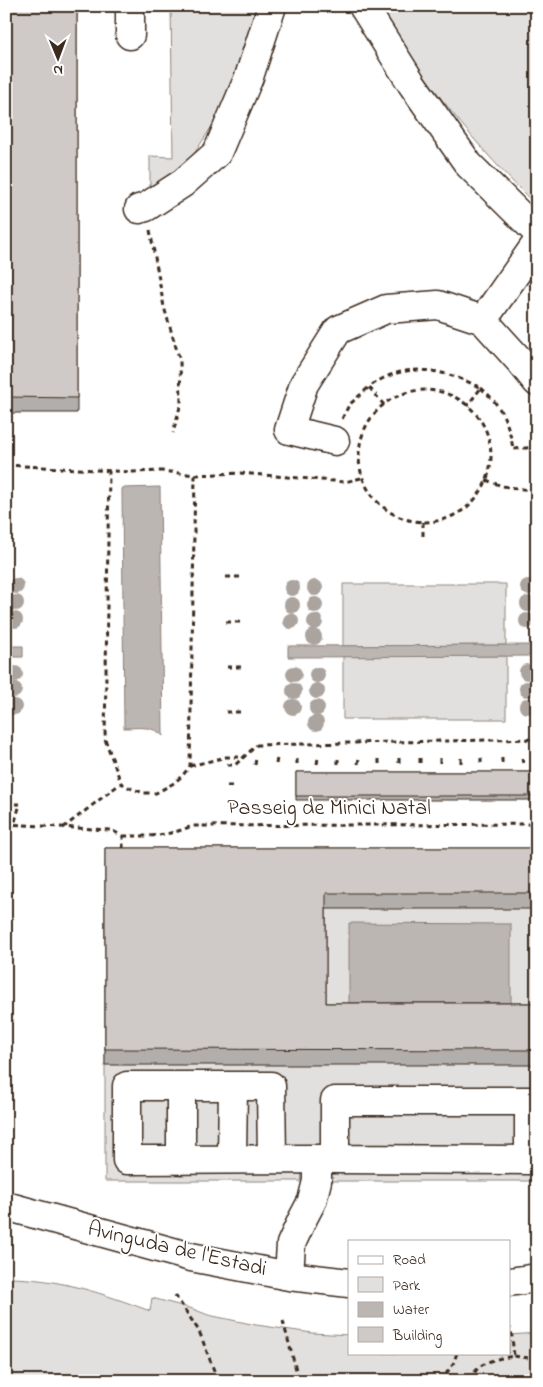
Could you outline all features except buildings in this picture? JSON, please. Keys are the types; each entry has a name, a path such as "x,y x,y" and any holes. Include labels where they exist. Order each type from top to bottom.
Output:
{"street":[{"path":"130,6 130,36"},
{"path":"142,208 183,183 217,153 249,78 272,6"},
{"path":"363,6 412,84 469,165 537,232"},
{"path":"483,320 537,243"},
{"path":"338,432 289,430 304,384 338,330 386,309 438,305 483,320 520,360 537,382"},
{"path":"272,1159 271,1086 127,1086 127,1160 232,1159 272,1159 326,1159 529,1160 529,1101 335,1101 326,1159 317,1181 312,1201 291,1244 289,1276"},
{"path":"181,1086 181,1160"},
{"path":"232,1159 233,1086"},
{"name":"Avinguda de l'Estadi","path":"6,1206 192,1257 289,1276 348,1283"},
{"path":"510,1282 537,1278"}],"path":[{"path":"142,208 164,307 180,362 181,403 173,433"},
{"path":"338,432 349,406 369,387 379,380 415,370 448,373 481,388 494,399 500,408 507,423 513,449 537,447"},
{"path":"369,387 384,404"},
{"path":"467,406 481,388"},
{"path":"426,390 448,394 467,406 481,422 489,442 490,464 486,480 472,502 455,515 435,522 413,521 393,514 376,501 362,478 359,462 360,440 369,420 384,404 404,394 426,390"},
{"path":"6,465 109,471 162,471 194,475 240,473 345,482 362,478"},
{"path":"109,471 106,739 121,782 130,788 156,793 174,783 190,766 194,475"},
{"path":"486,480 502,486 537,491"},
{"path":"423,522 423,539"},
{"path":"226,577 241,576"},
{"path":"226,622 241,622"},
{"path":"227,667 241,667"},
{"path":"226,712 241,712"},
{"path":"227,765 235,765 257,745 537,739"},
{"path":"190,766 226,757 242,757"},
{"path":"256,758 256,765"},
{"path":"276,764 277,758"},
{"path":"296,764 297,758"},
{"path":"317,764 318,758"},
{"path":"338,758 338,764"},
{"path":"358,758 358,764"},
{"path":"379,758 379,764"},
{"path":"399,758 399,764"},
{"path":"420,758 420,764"},
{"path":"440,758 440,764"},
{"path":"461,758 461,764"},
{"path":"481,758 482,764"},
{"path":"502,758 502,764"},
{"path":"522,758 522,764"},
{"path":"63,828 121,782"},
{"path":"227,786 235,786"},
{"path":"6,804 20,804 14,825 6,831"},
{"path":"226,807 235,807"},
{"name":"Passeig de Minici Natal","path":"6,824 111,830 123,836 161,836 192,826 537,824"},
{"path":"123,836 123,856"},
{"path":"175,1295 200,1331 218,1381"},
{"path":"283,1320 298,1381"},
{"path":"511,1328 514,1356"},
{"path":"441,1381 453,1364 457,1354"},
{"path":"471,1381 473,1373 489,1360 514,1356 537,1359"}],"green space":[{"path":"171,6 260,6 229,100 190,160 167,184 150,186 150,156 173,157"},
{"path":"379,6 537,6 537,206 493,160 451,111 413,60"},
{"path":"343,584 506,584 506,645 343,646"},
{"path":"343,656 506,656 506,719 343,719"},
{"path":"105,863 537,863 537,1181 105,1181"},
{"path":"6,1278 44,1281 80,1288 150,1311 152,1298 208,1315 256,1325 312,1333 348,1335 348,1354 510,1354 510,1335 537,1333 537,1381 6,1381"}],"water":[{"path":"160,487 163,736 159,732 150,729 124,728 122,488"},
{"path":"537,645 537,656 288,657 288,646"},
{"path":"6,646 23,646 23,657 6,657"},
{"path":"349,923 511,924 511,1005 349,1004"}]}
